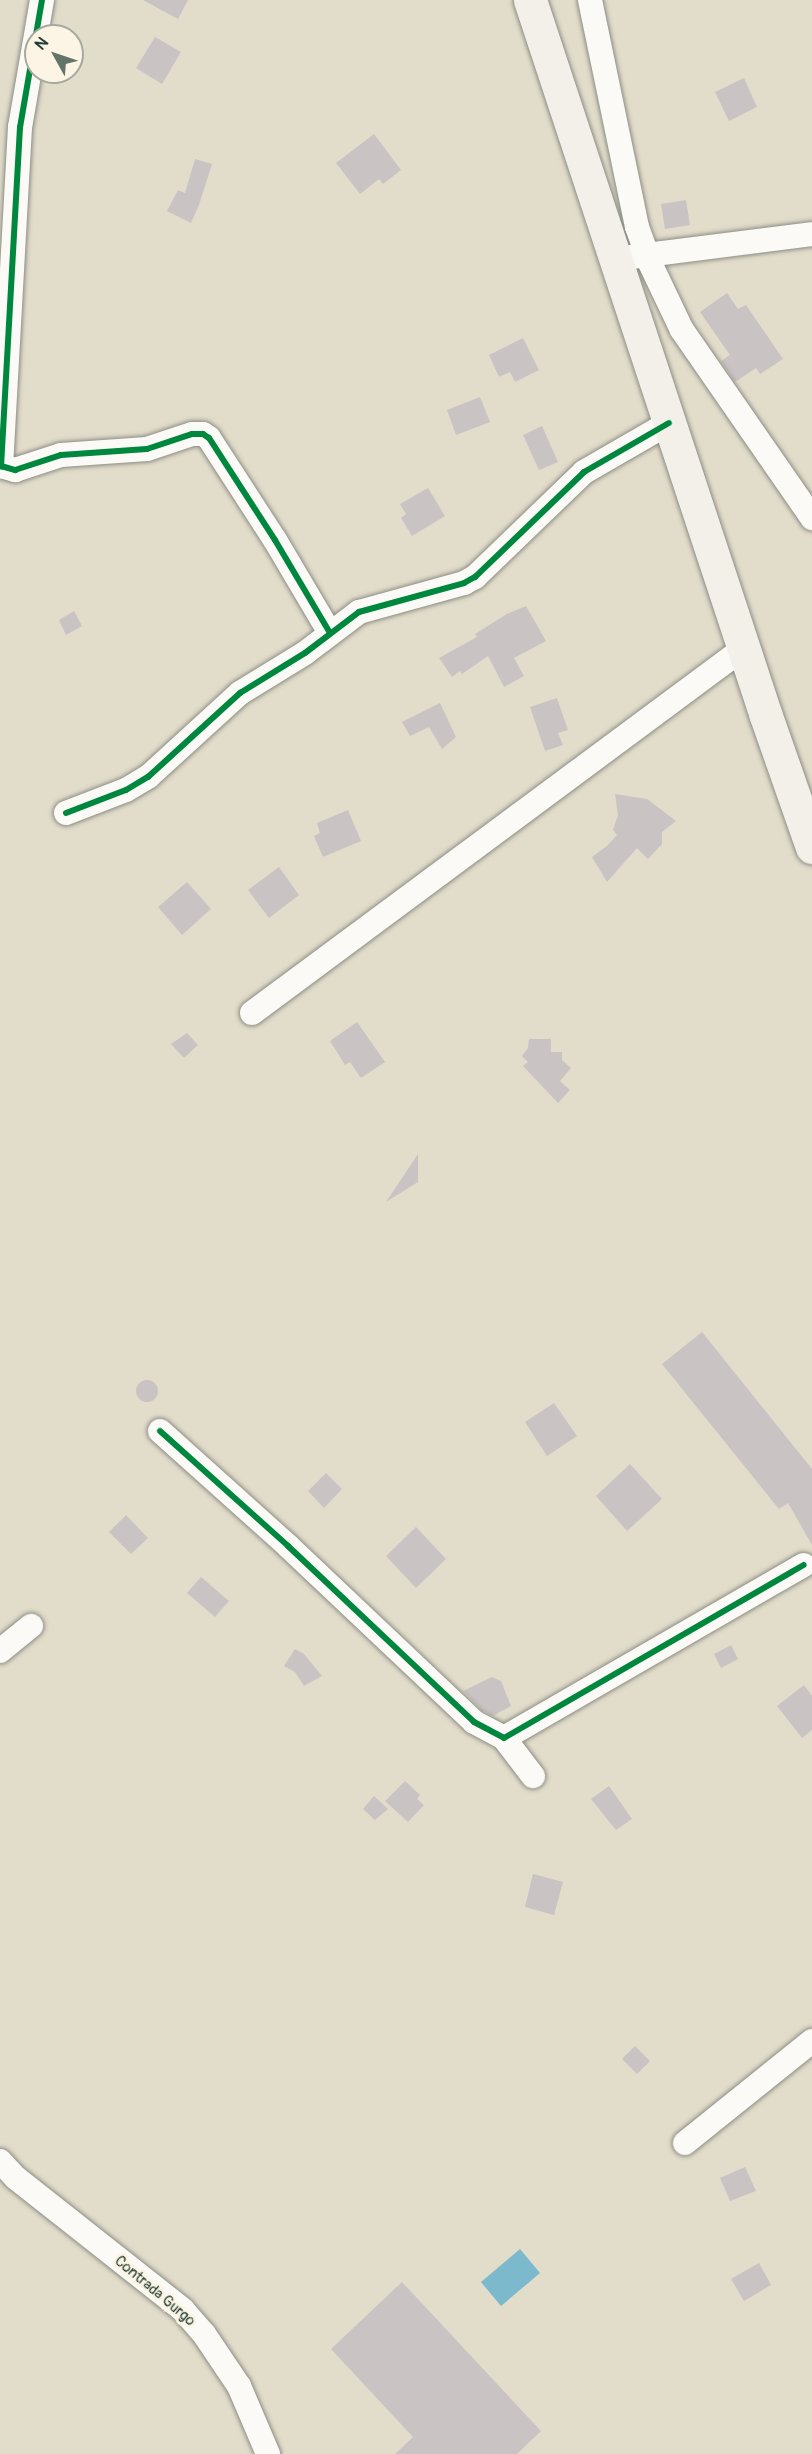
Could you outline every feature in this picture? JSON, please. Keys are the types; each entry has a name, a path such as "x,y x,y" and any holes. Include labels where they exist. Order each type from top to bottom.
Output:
{"main road":[{"path":"530,0 615,261 812,847"}],"street":[{"path":"42,0 20,127 1,466 15,470 62,454 147,449 192,434 203,434 209,438 275,540 330,633"},
{"path":"590,0 637,227 647,254 682,330 812,518"},
{"path":"615,261 647,254 812,234"},
{"path":"66,813 126,790 148,777 240,693 304,653 370,607 464,583 475,577 584,472 669,423"},
{"path":"252,1013 744,648"},
{"path":"160,1431 288,1545 474,1722 504,1738 533,1776"},
{"path":"504,1738 809,1567"},
{"path":"0,1651 31,1626"},
{"path":"685,2143 812,2041"},
{"name":"Contrada Gurgo","path":"0,2161 16,2178 183,2310 204,2334 239,2386 268,2454"}],"water":[{"path":"520,2249 540,2273 501,2306 481,2282"}],"building":[{"path":"143,0 188,0 178,19"},
{"path":"155,37 181,52 162,84 136,68"},
{"path":"744,78 757,107 729,121 715,92"},
{"path":"374,134 401,170 383,184 379,179 360,194 336,163"},
{"path":"195,159 212,164 191,223 167,211 178,190 185,193"},
{"path":"686,200 690,225 665,229 661,204"},
{"path":"727,293 738,309 746,305 783,359 760,374 756,368 735,382 721,361 730,355 700,312"},
{"path":"523,338 539,370 515,382 510,372 499,377 489,355"},
{"path":"480,397 490,422 456,435 447,410"},
{"path":"542,426 558,462 539,470 523,435"},
{"path":"428,488 445,516 412,536 401,518 406,514 400,504"},
{"path":"526,606 546,641 514,658 524,676 504,687 488,656 462,674 460,671 452,677 439,658 477,637 475,634 507,614"},
{"path":"74,611 82,626 66,635 59,620"},
{"path":"557,698 568,730 558,733 563,745 545,751 530,707"},
{"path":"440,703 456,737 442,749 429,727 410,736 402,722"},
{"path":"615,794 647,799 676,821 662,832 662,844 648,859 637,848 607,882 592,857 617,835 613,830 618,815"},
{"path":"348,810 361,841 323,857 314,836 320,833 317,823"},
{"path":"279,867 299,895 269,918 248,890"},
{"path":"187,882 211,909 182,935 158,907"},
{"path":"357,1022 385,1062 361,1078 350,1062 345,1065 330,1041"},
{"path":"187,1033 198,1045 184,1058 171,1044"},
{"path":"529,1039 551,1039 551,1052 562,1052 562,1060 571,1068 560,1081 570,1090 558,1103 523,1066 528,1062 522,1056 528,1048"},
{"path":"418,1154 418,1182 386,1202"},
{"path":"702,1332 812,1469 812,1545 788,1503 779,1509 662,1364"},
{"path":"143,1380 151,1380 158,1387 158,1395 151,1402 143,1402 136,1395 136,1387"},
{"path":"554,1403 577,1436 547,1456 525,1422"},
{"path":"630,1464 662,1499 627,1531 596,1496"},
{"path":"326,1473 342,1489 324,1508 308,1491"},
{"path":"126,1515 148,1538 131,1554 109,1532"},
{"path":"416,1527 446,1559 416,1588 386,1556"},
{"path":"201,1577 229,1601 215,1617 187,1593"},
{"path":"731,1645 738,1659 721,1668 714,1654"},
{"path":"295,1649 304,1654 322,1676 304,1686 295,1672 284,1666"},
{"path":"492,1677 501,1681 511,1706 493,1716 482,1710 463,1691"},
{"path":"804,1685 812,1696 812,1730 802,1738 777,1706"},
{"path":"405,1781 420,1795 417,1799 424,1805 408,1822 385,1801"},
{"path":"609,1786 632,1819 616,1830 591,1799"},
{"path":"374,1796 388,1809 375,1820 363,1809"},
{"path":"533,1874 563,1882 554,1915 525,1907"},
{"path":"635,2046 650,2061 637,2074 622,2059"},
{"path":"745,2167 756,2191 730,2201 720,2178"},
{"path":"759,2263 771,2285 744,2301 731,2279"},
{"path":"402,2282 541,2431 517,2454 395,2454 413,2437 331,2349"}],"cycle path":[{"path":"42,0 20,127 1,466 15,470 61,455 147,449 192,434 203,434 209,438 275,540 330,633"},
{"path":"66,813 126,790 148,777 240,693 305,653 359,612 464,583 475,577 584,472 669,423"},
{"path":"160,1431 288,1546 474,1722 504,1738 804,1565"}]}
